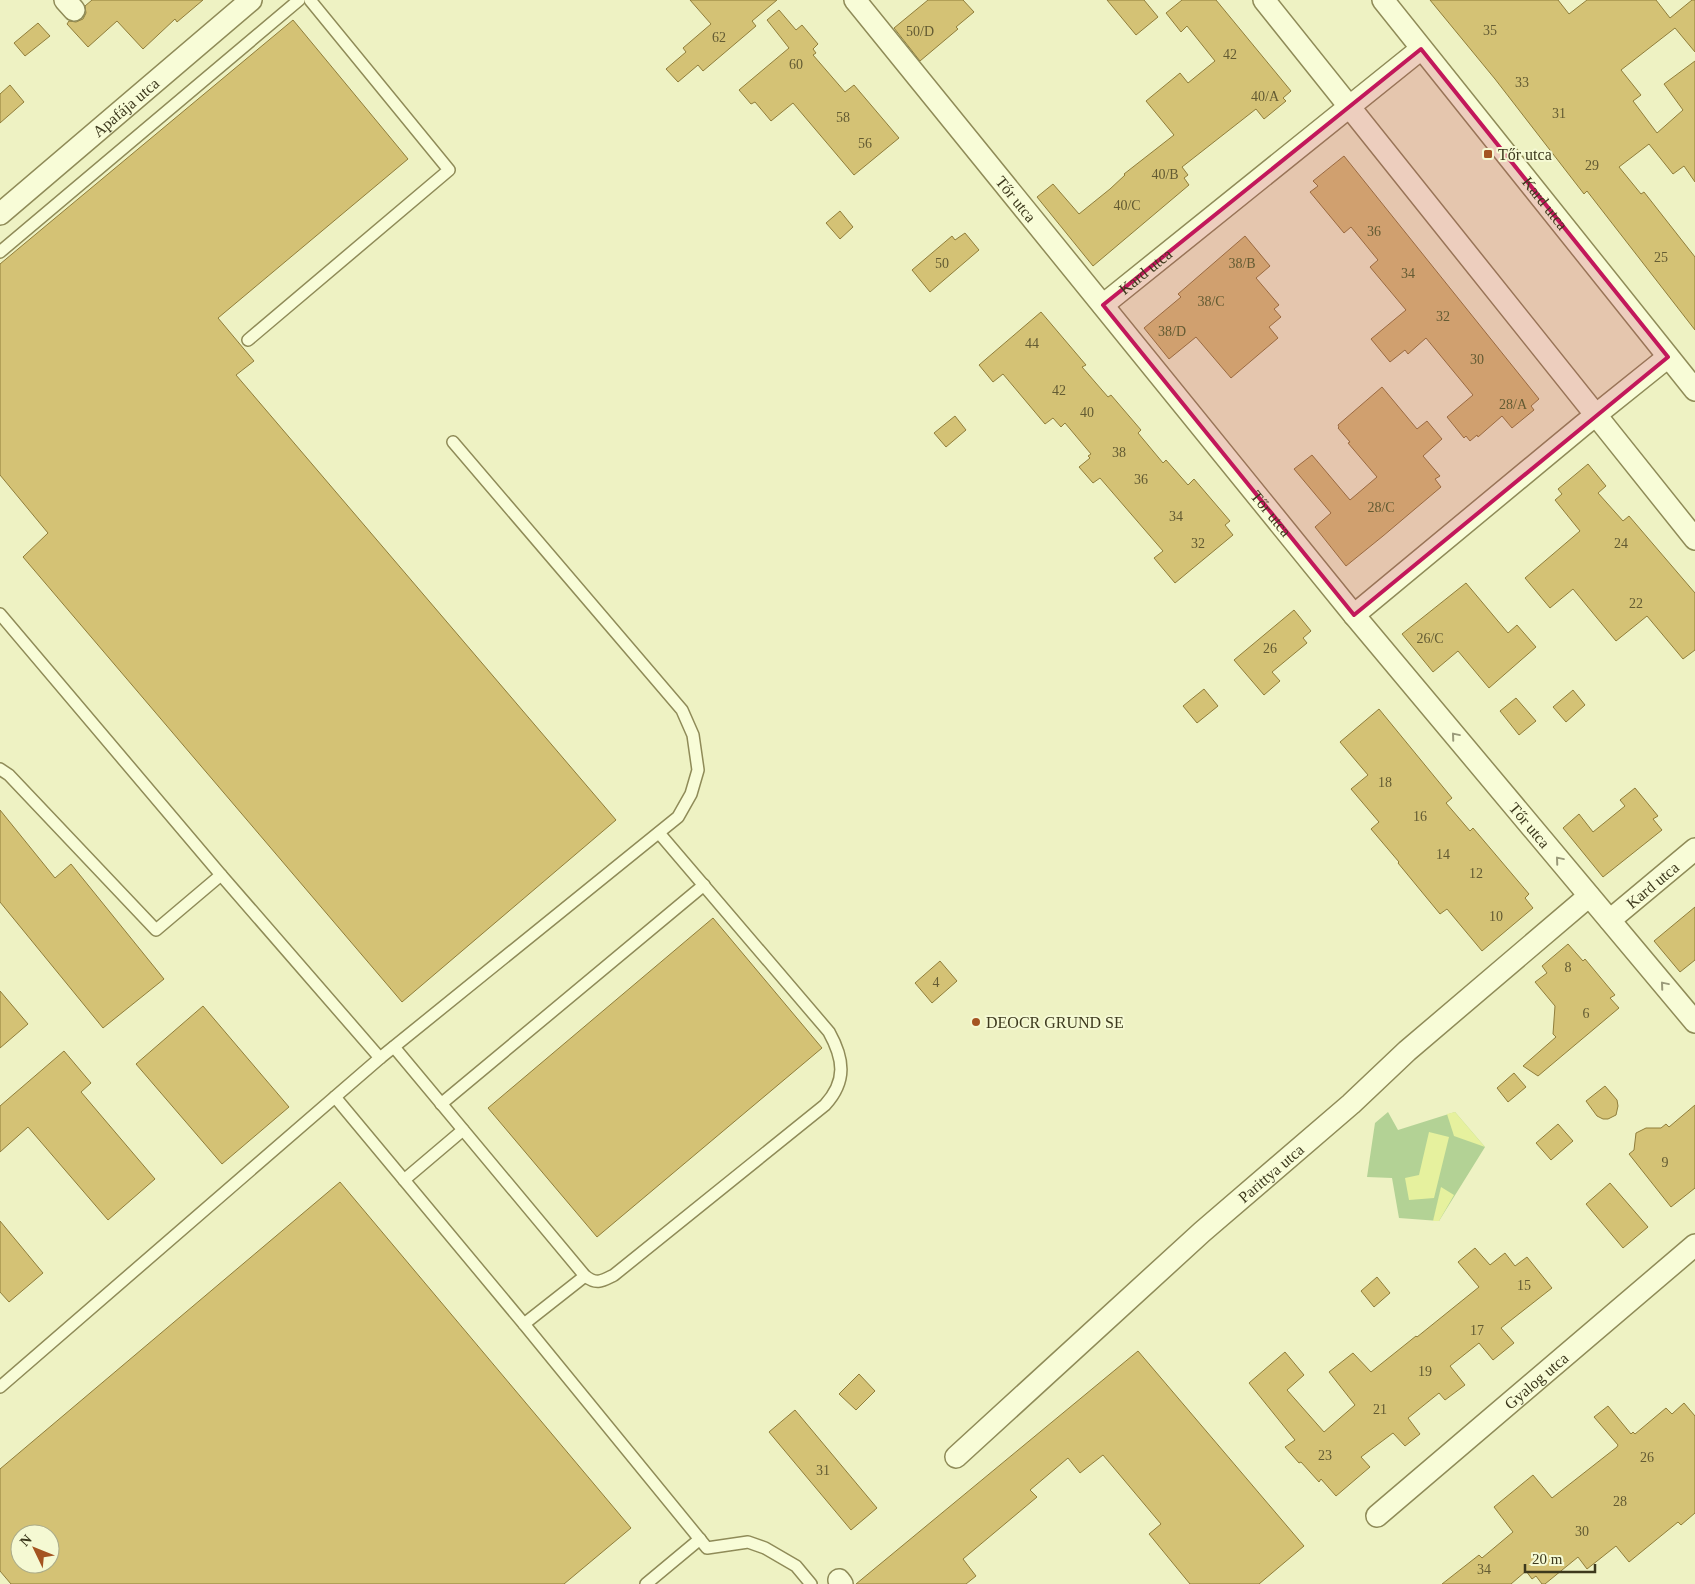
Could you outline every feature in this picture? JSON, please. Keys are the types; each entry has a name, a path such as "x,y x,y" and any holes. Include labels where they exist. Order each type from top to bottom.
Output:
{"street":[{"name":"Apafája utca","path":"0,214 251,0"},
{"name":"Tőr utca","path":"855,0 1354,616 1695,1022"},
{"path":"1264,0 1695,539"},
{"name":"Kard utca","path":"1383,0 1695,390"},
{"name":"Kard utca","path":"1103,305 1421,49"},
{"path":"1354,616 1668,357"},
{"name":"Kard utca","path":"1610,920 1695,849"},
{"name":"Parittya utca","path":"956,1457 1202,1232 1351,1104 1407,1051 1589,896"},
{"name":"Gyalog utca","path":"1377,1516 1695,1245"}],"lane":[{"path":"0,252 300,0"},
{"path":"248,340 449,170 310,0"},
{"path":"0,1387 380,1058 678,817 691,794 698,770 694,735 682,710 452,442"},
{"path":"0,614 221,875 380,1058"},
{"path":"0,769 16,782 156,930 221,875"},
{"path":"394,1047 585,1276 592,1281 602,1281 614,1275 825,1105 834,1095 840,1080 841,1064 838,1048 830,1032 659,833"},
{"path":"441,1104 704,886"},
{"path":"335,1097 707,1548 748,1542 765,1548 796,1566 810,1584"},
{"path":"404,1180 463,1130"},
{"path":"524,1324 585,1276"},
{"path":"646,1584 700,1539"}],"highlighted area":[{"path":"1421,49 1668,357 1354,615 1103,305"}],"shaded area":[{"path":"1388,1112 1398,1130 1455,1112 1485,1147 1439,1221 1399,1218 1392,1178 1367,1177 1375,1123"}],"sand":[{"path":"1455,1112 1485,1147 1454,1136 1447,1114"},
{"path":"1429,1132 1449,1137 1434,1198 1409,1200 1405,1178 1419,1175"},
{"path":"1441,1187 1454,1195 1439,1221 1433,1221"}],"building":[{"path":"92,0 203,0 177,22 175,19 143,49 117,21 88,47 67,24 69,21 76,22 83,19 86,13 85,6"},
{"path":"690,0 777,0 752,21 756,26 703,71 698,65 678,82 666,69 686,52 683,48 711,24"},
{"path":"928,0 963,0 974,12 956,27 958,29 920,61 894,28"},
{"path":"1107,0 1144,0 1158,17 1136,35"},
{"path":"1182,0 1216,0 1291,91 1283,98 1286,101 1264,119 1256,109 1182,167 1188,175 1184,178 1189,185 1093,266 1037,197 1053,184 1079,214 1110,189 1124,174 1174,135 1146,101 1180,73 1188,83 1215,61 1187,26 1181,32 1166,13"},
{"path":"1430,0 1558,0 1569,14 1587,0 1656,0 1670,18 1692,0 1695,0 1695,52 1675,28 1621,70 1641,95 1633,101 1657,133 1683,110 1664,84 1695,61 1695,182 1684,166 1673,174 1649,144 1619,167 1641,194 1644,192 1695,257 1695,330 1587,191 1584,194 1495,79"},
{"path":"779,10 796,30 802,25 818,44 813,49 816,53 813,55 845,92 854,85 899,138 854,175 793,103 771,121 755,102 751,104 739,90 789,48 767,20"},
{"path":"293,20 408,159 218,318 254,361 236,375 616,820 402,1002 23,557 48,533 0,475 0,264"},
{"path":"38,23 50,36 25,56 14,43"},
{"path":"10,85 24,102 0,123 0,94"},
{"path":"1344,156 1539,399 1531,406 1534,410 1512,428 1502,416 1478,437 1477,435 1470,441 1466,436 1464,438 1447,417 1473,395 1426,338 1408,354 1405,350 1390,362 1371,339 1406,310 1370,267 1378,260 1351,227 1344,233 1310,192 1318,186 1313,181"},
{"path":"840,211 853,227 840,239 826,223"},
{"path":"965,233 979,250 930,292 912,270 952,236 955,240"},
{"path":"1245,236 1270,266 1256,278 1279,305 1274,309 1281,317 1269,327 1278,338 1231,378 1196,337 1169,359 1144,328 1181,297 1178,294"},
{"path":"1041,312 1086,365 1082,367 1108,397 1111,395 1141,430 1138,433 1163,463 1166,460 1188,485 1194,479 1230,521 1225,525 1233,535 1175,583 1154,558 1163,551 1100,478 1093,483 1079,467 1090,458 1088,456 1091,454 1065,423 1061,427 1053,418 1045,424 1003,374 993,382 979,365"},
{"path":"1382,387 1417,429 1427,421 1442,439 1423,456 1440,476 1435,479 1441,487 1346,566 1315,527 1331,513 1294,469 1312,455 1350,500 1377,477 1348,443 1350,442 1338,428 1338,425"},
{"path":"955,416 966,430 946,447 934,433"},
{"path":"1588,464 1606,486 1598,493 1623,521 1629,516 1695,593 1695,650 1683,659 1647,616 1616,641 1573,589 1550,608 1525,578 1580,531 1555,500 1562,494 1558,489"},
{"path":"1466,583 1508,633 1517,625 1536,647 1489,688 1458,651 1433,672 1402,634"},
{"path":"1294,610 1311,631 1303,638 1307,643 1272,672 1280,681 1264,695 1234,660"},
{"path":"1204,689 1218,706 1197,723 1183,706"},
{"path":"1573,690 1585,705 1566,722 1553,707"},
{"path":"1516,698 1536,721 1519,735 1500,711"},
{"path":"1379,709 1452,798 1446,803 1470,831 1473,828 1529,894 1525,898 1533,908 1482,951 1447,909 1440,914 1398,863 1371,829 1379,822 1351,789 1368,775 1340,742"},
{"path":"1635,788 1658,816 1653,819 1662,830 1603,877 1563,828 1579,814 1593,832 1625,806 1620,800"},
{"path":"0,810 55,878 71,864 164,979 103,1028 0,902"},
{"path":"1695,907 1695,960 1680,972 1654,941"},
{"path":"713,918 822,1048 597,1237 488,1108"},
{"path":"1568,944 1583,961 1585,959 1615,995 1610,998 1619,1008 1538,1076 1523,1066 1556,1037 1553,1034 1555,1006 1535,982 1547,973 1542,966"},
{"path":"940,961 957,981 932,1003 915,983"},
{"path":"0,991 28,1024 0,1048"},
{"path":"203,1006 289,1107 222,1164 136,1064"},
{"path":"64,1051 91,1083 81,1092 155,1179 108,1220 28,1127 0,1152 0,1106"},
{"path":"1514,1073 1526,1087 1508,1102 1497,1088"},
{"path":"1605,1086 1617,1100 1618,1106 1616,1115 1608,1119 1597,1116 1586,1101"},
{"path":"1695,1105 1695,1188 1671,1207 1629,1154 1634,1150 1636,1133 1646,1128 1661,1128 1666,1124 1669,1127"},
{"path":"1558,1124 1573,1141 1551,1160 1536,1143"},
{"path":"340,1182 631,1528 564,1584 11,1584 0,1571 0,1469"},
{"path":"1610,1183 1648,1227 1623,1248 1586,1204"},
{"path":"0,1221 43,1273 9,1302 0,1292"},
{"path":"1475,1248 1490,1265 1505,1253 1515,1266 1527,1257 1552,1288 1501,1328 1514,1343 1493,1360 1479,1343 1450,1366 1465,1385 1445,1400 1439,1393 1408,1418 1420,1434 1405,1446 1393,1433 1361,1457 1370,1467 1336,1496 1321,1479 1319,1482 1285,1447 1295,1440 1249,1383 1285,1352 1304,1375 1287,1390 1324,1432 1355,1405 1329,1372 1353,1353 1371,1372 1479,1287 1458,1262"},
{"path":"1377,1277 1390,1293 1374,1307 1361,1291"},
{"path":"1138,1351 1304,1546 1259,1584 1190,1584 1149,1534 1161,1524 1103,1455 1080,1473 1068,1458 1030,1490 1037,1497 963,1559 976,1576 966,1584 856,1584"},
{"path":"859,1374 875,1391 856,1410 839,1394"},
{"path":"1684,1403 1695,1416 1695,1513 1681,1525 1678,1522 1629,1562 1616,1546 1587,1569 1578,1557 1545,1584 1542,1584 1536,1576 1532,1579 1526,1571 1511,1584 1442,1584 1479,1555 1482,1558 1513,1532 1494,1507 1533,1475 1552,1498 1617,1447 1618,1445 1594,1417 1608,1406 1631,1434 1633,1432 1635,1434 1666,1408 1672,1414"},
{"path":"795,1410 877,1508 851,1530 769,1432"}],"place":[{"name":"Tőr utca","path":"1488,154"},
{"name":"DEOCR GRUND SE","path":"976,1022"}]}
